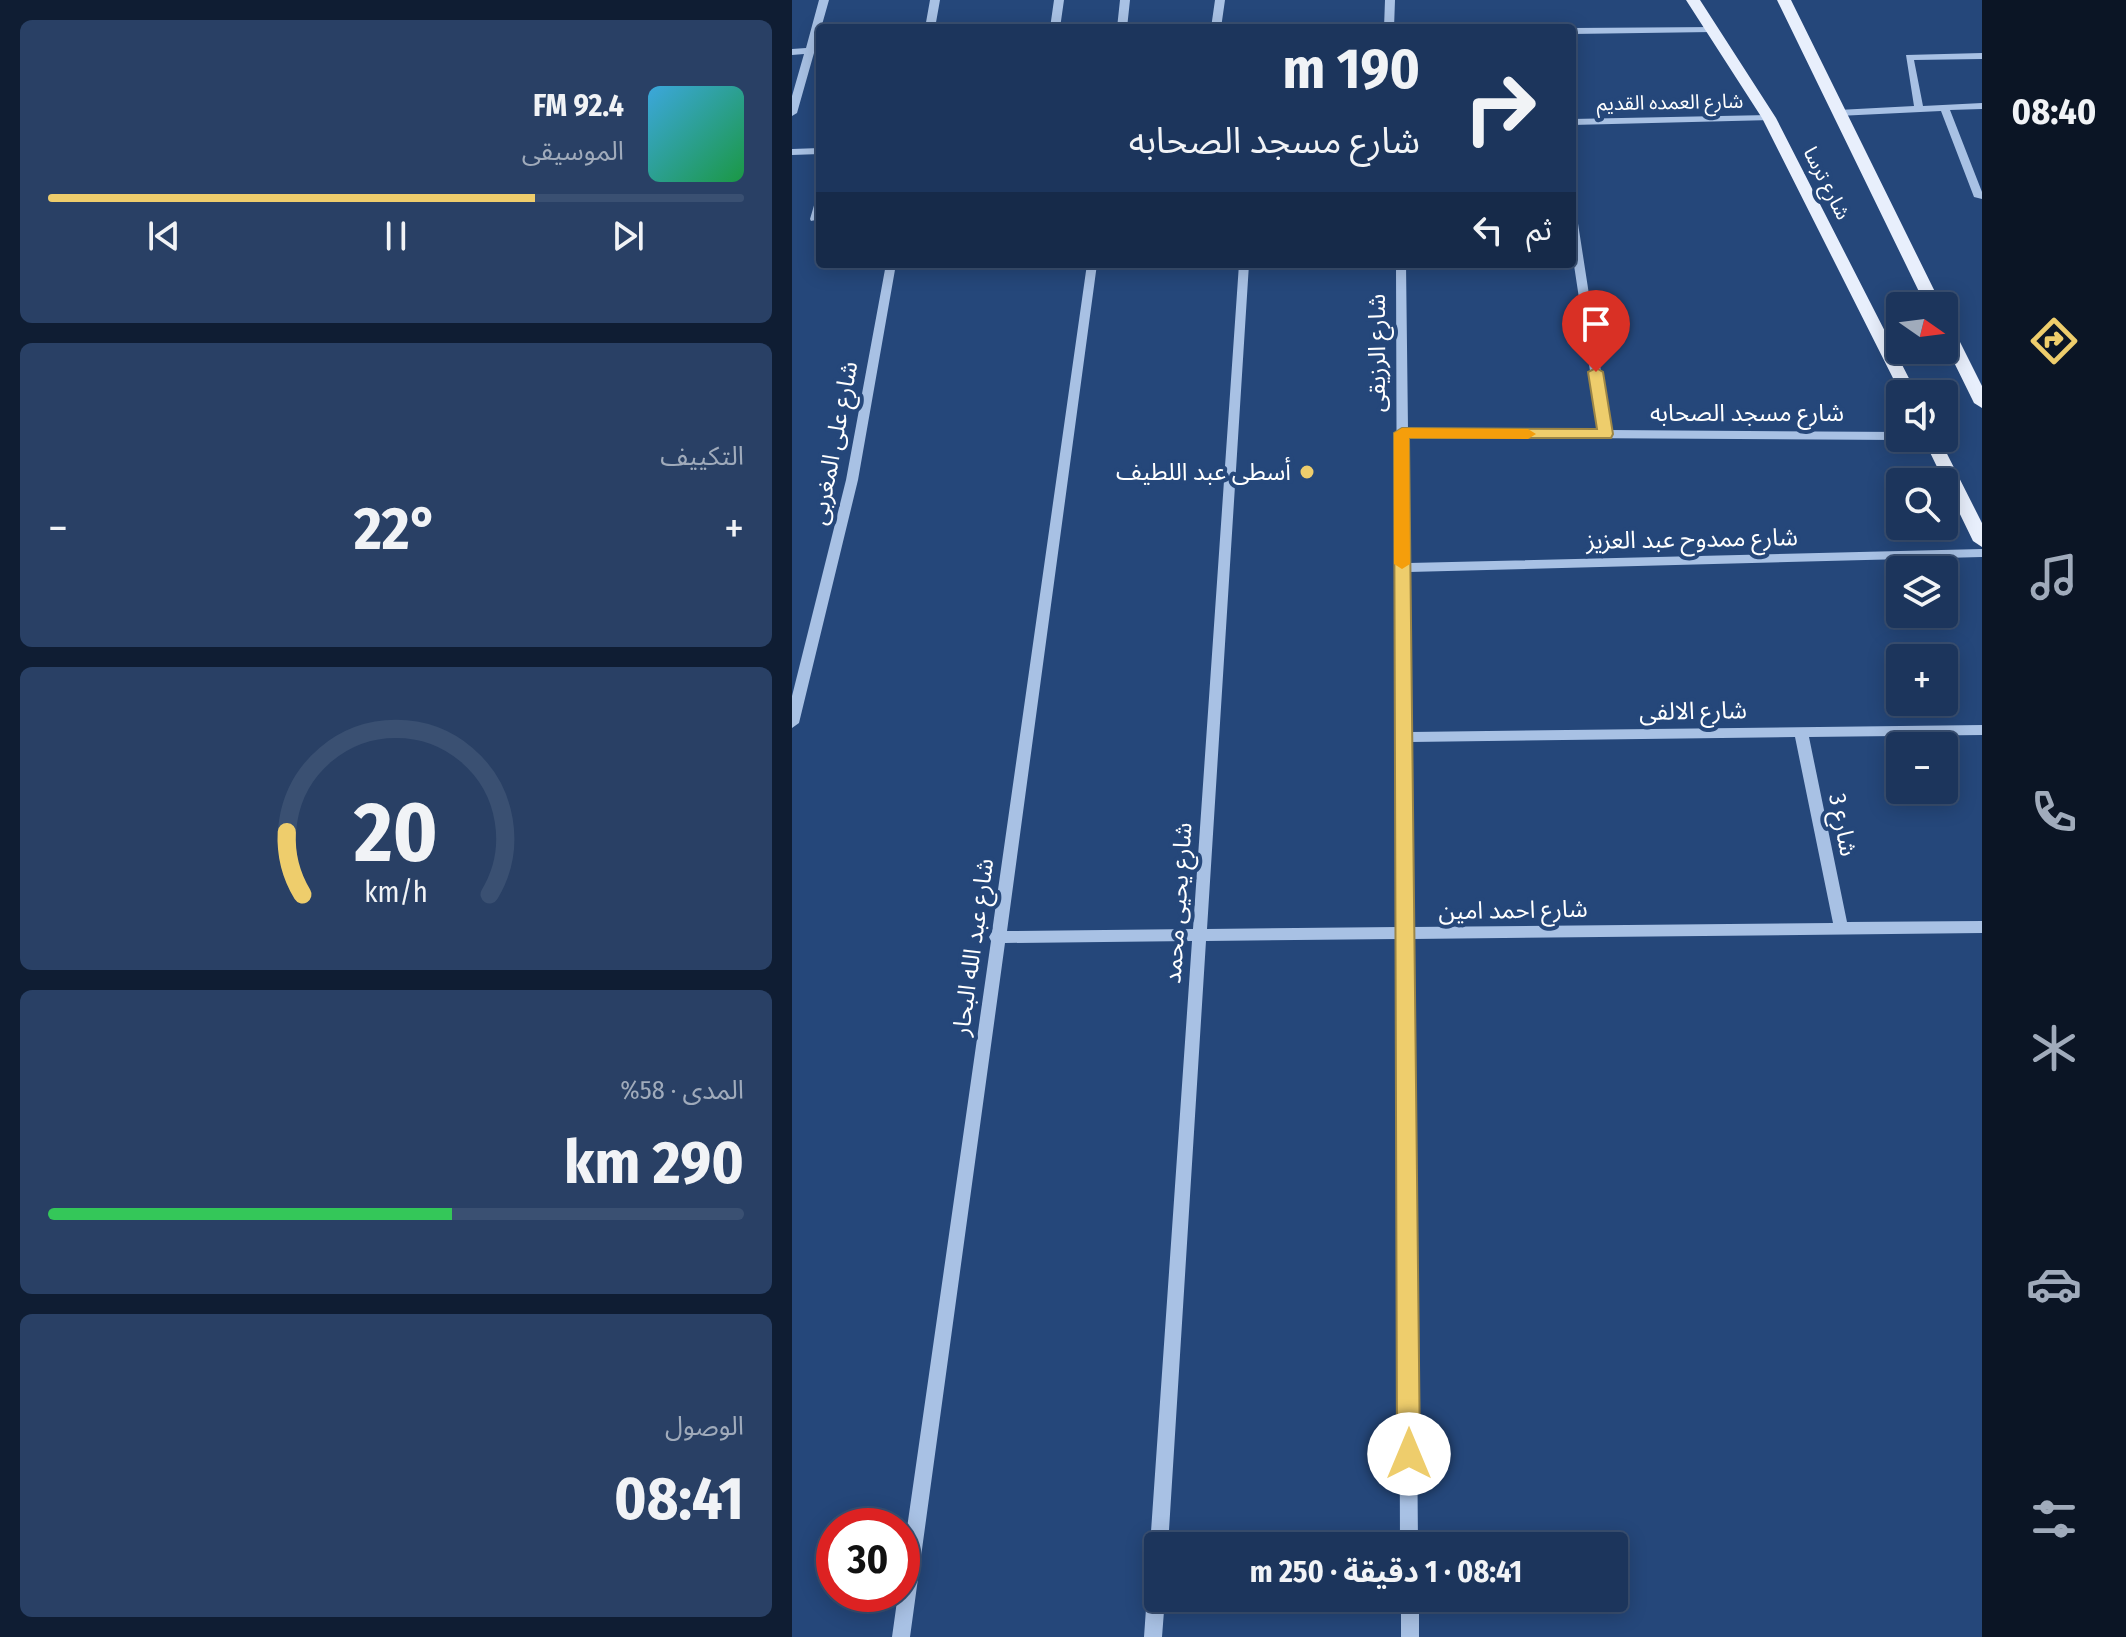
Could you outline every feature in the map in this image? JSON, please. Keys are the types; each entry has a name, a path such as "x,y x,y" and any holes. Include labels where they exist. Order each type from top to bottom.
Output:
{"main road":[{"name":"شارع ترسا","path":"1693,0 1769,118 1902,380"},
{"name":"شارع ترسا","path":"1784,0 1927,292"},
{"path":"1958,354 1982,403"},
{"path":"1938,452 1982,541"}],"street":[{"path":"817,24 824,0"},
{"path":"931,24 935,0"},
{"path":"1056,24 1059,0"},
{"path":"1122,24 1125,0"},
{"path":"1217,24 1220,0"},
{"path":"1389,24 1390,0"},
{"path":"792,113 816,29"},
{"path":"1576,31 1712,29"},
{"path":"792,52 810,51"},
{"path":"1919,109 1909,57 1982,56"},
{"path":"1838,113 1982,106"},
{"path":"1944,107 1979,197"},
{"name":"شارع العمده القديم","path":"1576,122 1769,118"},
{"path":"792,152 816,151"},
{"path":"1576,243 1605,434"},
{"name":"شارع على المغربى","path":"792,723 852,480 890,268"},
{"name":"شارع عبد الله البحار","path":"901,1637 1091,268"},
{"name":"شارع يحيى محمد","path":"1160,1532 1244,268"},
{"name":"شارع الرزيقى","path":"1401,268 1409,1532"},
{"name":"شارع مسجد الصحابه","path":"1402,433 1886,436"},
{"name":"شارع ممدوح عبد العزيز","path":"1402,568 1982,553"},
{"name":"شارع الالفى","path":"1404,737 1982,730"},
{"name":"شارع 3","path":"1801,732 1841,928"},
{"name":"شارع احمد امين","path":"996,937 1982,927"},
{"path":"1153,1637 1155,1612"},
{"path":"1410,1612 1410,1637"}],"slow traffic":[{"path":"1402,564 1402,433 1528,434"}],"place":[{"name":"أسطى عبد اللطيف","path":"1307,472"}],"route":[{"path":"1409,1454 1402,433 1605,434 1596,372"}]}
